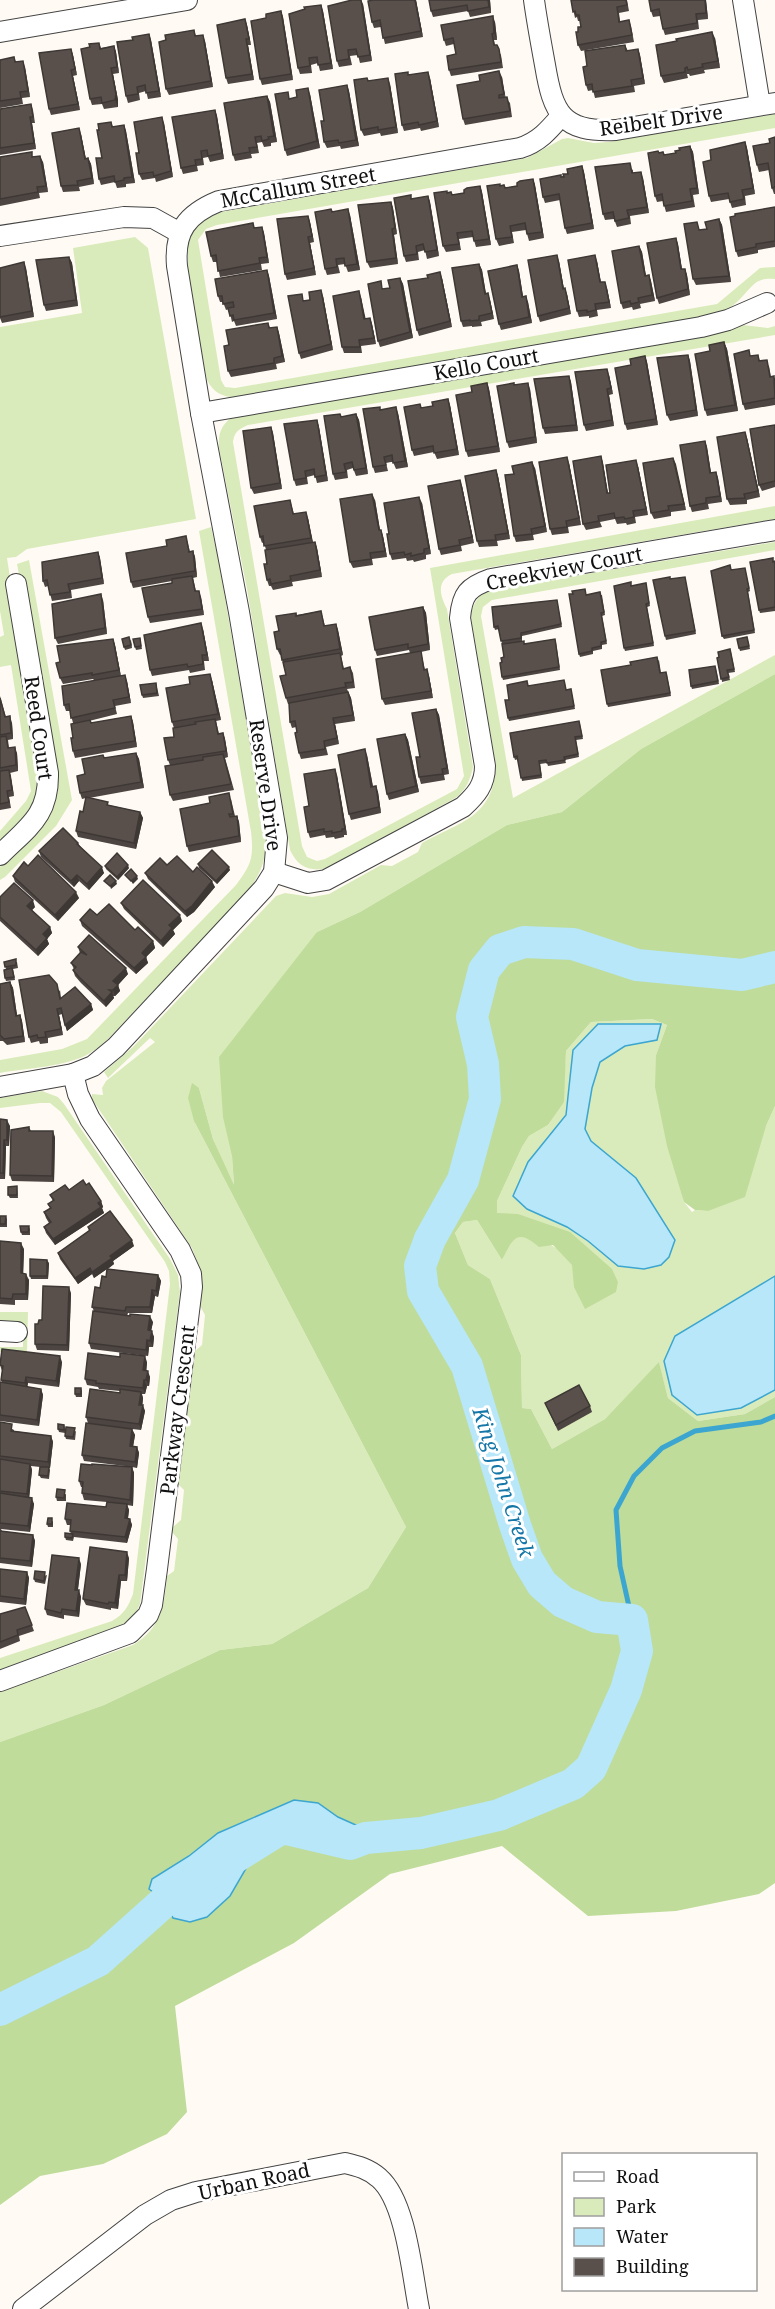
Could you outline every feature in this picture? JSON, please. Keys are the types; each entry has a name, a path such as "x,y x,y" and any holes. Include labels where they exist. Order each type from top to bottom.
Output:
{"street":[{"path":"0,32 128,5 187,0"},
{"path":"534,0 550,97 561,116"},
{"path":"743,0 768,104"},
{"name":"Reibelt Drive","path":"561,116 582,128 598,131 768,104"},
{"name":"McCallum Street","path":"180,233 189,218 200,209 219,201 520,148 532,144 543,136 561,116"},
{"path":"0,236 132,217 153,218 180,233 177,243 177,266 201,413"},
{"name":"Kello Court","path":"201,413 701,327 728,320 767,303"},
{"name":"Reserve Drive","path":"0,1086 73,1074 93,1066 116,1047 250,906 274,872 278,838 241,622 201,413"},
{"name":"Creekview Court","path":"274,872 308,883 326,880 463,807 480,789 484,781 485,766 460,618 461,603 467,592 478,584 490,579 775,530"},
{"name":"Reed Court","path":"0,855 39,816 48,788 48,773 16,584"},
{"name":"Parkway Crescent","path":"0,1681 129,1633 148,1615 152,1605 157,1569 192,1287 191,1274 180,1250 90,1119 78,1094 73,1074"},
{"name":"Urban Road","path":"22,2309 145,2215 171,2200 196,2192 345,2163 363,2167 379,2178 392,2193 400,2213 419,2309"}],"green space":[{"path":"775,114 775,128 217,225 206,229 198,240 221,380 225,387 235,388 717,304 760,268 775,267 775,279 764,279 756,283 736,302 717,315 236,398 219,393 207,380 190,286 188,250 190,238 196,229 216,214 527,158 562,139 594,143 608,142"},
{"path":"135,237 148,248 196,519 27,549 16,557 7,558 39,766 39,793 29,813 0,845 0,831 26,801 31,791 11,665 0,667 0,637 4,635 0,611 0,327 82,313 73,248"},
{"path":"743,325 768,328 775,326 775,335 248,425 236,433 233,442 302,846 307,857 317,861 325,859 457,789 464,776 430,568 775,506 775,519 452,574 447,577 443,581 441,594 447,609 473,767 468,784 457,797 331,867 312,869 301,865 290,850 247,589 219,448 220,432 224,424 237,414 728,330"},
{"path":"211,527 265,829 265,854 259,874 250,889 100,1046 81,1058 70,1061 0,1073 0,1060 62,1049 87,1039 236,885 248,866 252,855 251,832 199,531"},
{"path":"775,542 775,550 492,600 483,607 481,616 513,798 775,655 775,674 641,749 562,812 507,825 360,912 317,932 232,1155 234,1187 213,1139 199,1088 195,1123 406,1527 368,1588 272,1644 220,1650 104,1705 0,1742 0,1692 133,1645 155,1624 162,1607 167,1576 174,1571 178,1539 172,1532 173,1527 181,1520 184,1490 178,1484 195,1351 202,1345 205,1315 200,1306 202,1275 192,1248 92,1099 92,1094 103,1095 102,1088 106,1081 155,1042 150,1038 108,1078 104,1072 134,1046 276,896 285,893 312,897 329,894 381,865 392,866 418,852 422,843 462,822 482,807 494,783 496,766 471,619 475,603 486,591"},
{"path":"29,560 72,800 56,826 0,880 0,867 40,828 51,813 58,790 17,564"},
{"path":"775,674 775,1106 766,1126 745,1197 708,1211 695,1210 684,1202 667,1146 655,1087 656,1055 667,1025 652,1019 591,1022 566,1051 564,1102 548,1125 529,1136 522,1147 497,1201 497,1213 518,1214 570,1232 612,1269 618,1282 616,1292 585,1309 574,1287 572,1265 553,1245 539,1247 525,1238 516,1238 502,1260 477,1220 463,1222 455,1233 468,1265 490,1279 521,1355 522,1408 531,1409 552,1449 605,1419 659,1362 668,1398 698,1421 745,1414 775,1397 775,1883 759,1894 676,1911 588,1916 502,1846 390,1874 294,1943 175,2006 187,2112 167,2134 103,2164 40,2176 0,2205 0,1742 104,1705 220,1650 272,1644 368,1588 406,1527 194,1121 188,1098 192,1083 199,1088 213,1139 234,1185 232,1156 223,1117 219,1057 317,932 360,912 507,825 562,812 641,749"},
{"path":"652,1019 667,1025 656,1055 684,1202 692,1212 695,1210 708,1211 766,1126 775,1106 775,1397 745,1414 698,1421 668,1398 659,1363 605,1419 552,1449 531,1409 522,1408 521,1355 490,1279 468,1265 455,1233 463,1222 477,1220 502,1260 512,1241 518,1237 528,1236 541,1240 569,1256 616,1292 518,1214 497,1214 497,1201 529,1136 548,1125 563,1102 566,1051 591,1022"},
{"path":"42,1091 58,1097 64,1104 170,1259 178,1275 180,1292 140,1604 135,1615 119,1627 0,1670 0,1658 112,1621 123,1613 131,1599 170,1284 169,1271 165,1262 61,1112 50,1103 0,1108 0,1098"},
{"path":"0,1312 28,1312 27,1352 0,1352 0,1347 23,1347 23,1326 0,1325"}],"water":[{"path":"598,1024 661,1024 657,1040 625,1046 600,1062 592,1088 585,1129 591,1141 636,1178 675,1240 669,1257 661,1265 644,1269 618,1266 567,1227 527,1209 513,1196 528,1162 566,1115 573,1050"},
{"path":"775,1276 775,1390 741,1408 697,1415 672,1395 664,1361 675,1336"},
{"path":"294,1800 318,1803 338,1817 367,1830 366,1838 350,1844 282,1828 262,1841 230,1896 207,1917 190,1922 173,1918 165,1901 149,1889 152,1879 189,1856 218,1833"}],"building":[{"path":"361,0 370,55 358,57 356,49 348,50 349,59 337,61 328,6"},
{"path":"415,0 421,31 383,38 380,20 372,22 368,1"},
{"path":"429,0 488,0 489,7 468,11 467,5 431,11"},
{"path":"571,0 626,0 627,5 617,7 619,22 629,20 632,35 578,45 576,32 578,32 578,27 581,27 579,15 573,12"},
{"path":"649,0 705,0 706,13 696,14 697,23 663,29 659,9 651,11"},
{"path":"321,5 331,63 318,65 317,57 309,58 310,66 298,68 289,14 305,9 304,7"},
{"path":"281,11 291,74 260,79 251,21 266,18 266,14"},
{"path":"493,16 494,33 492,34 494,45 497,45 499,49 501,62 449,70 447,56 456,54 453,38 444,40 441,25"},
{"path":"245,19 252,74 226,78 217,25"},
{"path":"194,30 195,36 203,35 211,81 166,89 159,42 166,40 165,35"},
{"path":"712,32 718,61 688,70 687,67 685,72 661,76 656,45"},
{"path":"149,34 159,91 146,93 145,85 137,87 138,94 126,96 117,42 133,40 132,37"},
{"path":"99,43 100,49 114,46 117,67 111,68 115,100 102,103 101,97 90,99 81,49 90,47 89,44"},
{"path":"625,45 626,51 638,49 643,78 631,80 632,86 593,92 592,84 586,85 583,67 587,66 585,51"},
{"path":"71,49 75,69 71,70 78,104 49,109 39,53"},
{"path":"14,57 15,62 23,61 28,91 20,92 21,98 0,101 0,60"},
{"path":"499,71 504,94 499,95 499,98 507,97 510,111 463,119 457,85 480,81 479,75"},
{"path":"408,72 408,75 428,72 437,121 419,125 418,122 402,125 395,74"},
{"path":"367,78 368,81 388,78 396,127 361,130 354,80"},
{"path":"347,85 356,140 339,143 338,140 324,142 321,121 324,121 319,90"},
{"path":"308,88 317,141 285,150 275,94 288,92 289,99 297,97 296,90"},
{"path":"267,96 274,136 262,141 261,136 255,137 257,147 249,148 250,152 233,155 224,103"},
{"path":"31,104 33,117 30,117 34,143 0,148 0,109"},
{"path":"215,110 222,153 208,156 207,150 201,151 202,159 195,160 196,165 181,168 172,117"},
{"path":"162,117 171,171 154,176 153,172 139,174 136,153 139,153 134,122"},
{"path":"111,122 112,127 124,125 132,177 115,182 114,176 99,179 96,158 102,158 98,124"},
{"path":"79,128 85,159 88,158 92,178 77,181 78,185 61,186 52,133"},
{"path":"775,137 775,187 772,188 768,163 757,165 753,146 770,143 769,139"},
{"path":"745,142 753,188 742,190 744,199 730,202 728,193 709,196 703,162 711,160 710,150"},
{"path":"690,146 697,188 690,189 692,201 664,206 662,194 655,196 648,153 658,151 663,152 664,155 676,153 675,151 680,150 679,148"},
{"path":"32,152 32,157 40,156 46,186 37,187 38,192 0,199 0,157"},
{"path":"630,163 632,173 641,172 647,207 627,210 629,218 615,221 613,212 603,214 595,167"},
{"path":"582,166 592,223 565,228 559,194 543,197 540,179 561,175 564,177 563,174 568,174 567,169"},
{"path":"533,179 542,232 527,234 525,223 510,226 512,237 496,239 487,186 500,184 505,188 517,186 520,181"},
{"path":"480,186 489,239 474,241 472,231 457,233 459,244 443,246 434,193 447,191 452,195 464,193 467,188"},
{"path":"411,195 411,199 428,196 437,250 425,252 423,244 416,246 417,254 404,256 394,198"},
{"path":"391,202 396,258 367,262 358,205"},
{"path":"775,207 775,241 756,244 756,247 736,251 730,217 735,214"},
{"path":"331,209 332,212 348,209 357,264 345,266 344,258 336,259 337,267 325,269 315,212"},
{"path":"308,216 312,236 308,237 314,268 285,274 277,219"},
{"path":"719,219 729,276 693,279 684,224 697,222 699,230 707,229 705,222"},
{"path":"253,223 254,228 262,227 267,257 259,258 260,263 218,271 216,255 211,256 206,232"},
{"path":"676,238 681,269 685,269 688,289 657,298 647,243"},
{"path":"639,246 645,276 649,275 652,295 638,298 639,302 621,303 612,251"},
{"path":"557,255 569,308 538,316 528,260"},
{"path":"595,255 600,282 605,282 609,302 595,304 596,310 577,311 568,260"},
{"path":"69,257 76,300 44,305 36,260"},
{"path":"24,262 32,311 0,317 0,268"},
{"path":"479,264 485,294 488,293 492,313 479,316 479,320 461,321 452,268"},
{"path":"517,265 522,297 526,296 529,317 499,324 488,271"},
{"path":"267,270 274,313 234,320 228,308 234,307 233,302 223,304 222,296 218,296 215,279"},
{"path":"440,272 450,321 417,330 408,281 428,278 427,275"},
{"path":"400,278 410,332 378,341 368,284 381,281 382,289 390,288 388,280"},
{"path":"321,290 331,344 299,353 288,296 302,294 303,301 310,300 309,292"},
{"path":"359,291 364,319 370,318 374,338 359,340 360,347 342,347 333,296"},
{"path":"268,323 269,328 277,327 282,356 274,358 274,363 228,371 224,346 229,345 226,330"},
{"path":"724,342 735,405 705,410 695,354 710,351 709,345"},
{"path":"749,350 750,356 758,355 759,361 767,360 770,377 774,376 775,398 743,404 734,354"},
{"path":"688,355 696,410 667,415 657,358"},
{"path":"645,356 656,419 625,424 615,368 631,365 630,359"},
{"path":"607,369 611,388 607,389 612,420 584,425 575,372"},
{"path":"569,376 576,425 543,428 534,379"},
{"path":"487,383 498,446 466,451 456,395 472,392 471,386"},
{"path":"514,383 514,385 528,383 535,437 507,442 497,386"},
{"path":"448,399 457,449 434,453 433,446 412,450 404,407 420,404 421,408 433,406 432,402"},
{"path":"380,407 380,410 396,407 405,461 393,463 392,455 384,457 386,465 373,467 363,409"},
{"path":"340,414 341,417 356,414 366,468 354,470 352,462 344,464 346,472 333,474 324,416"},
{"path":"317,420 326,475 315,477 314,469 305,471 306,478 294,480 284,424"},
{"path":"775,425 775,481 759,485 750,429"},
{"path":"271,427 280,483 251,488 243,431"},
{"path":"745,432 758,491 744,494 745,498 727,499 717,437"},
{"path":"705,441 710,473 716,472 720,496 706,498 706,503 690,506 680,445"},
{"path":"601,456 607,493 610,493 606,465 636,460 646,509 633,511 634,517 615,518 614,513 598,516 599,521 583,524 573,461"},
{"path":"567,457 579,518 566,521 567,527 550,529 539,462"},
{"path":"673,458 684,504 668,506 669,510 651,513 643,463"},
{"path":"532,462 545,526 531,529 532,534 514,536 505,475 514,474 512,466"},
{"path":"496,470 508,533 495,535 496,540 477,541 465,476"},
{"path":"460,480 472,537 459,540 460,545 439,549 428,486"},
{"path":"372,494 385,551 370,553 371,559 350,562 340,499"},
{"path":"419,497 429,548 424,549 424,553 411,556 411,553 405,555 404,552 390,554 384,503"},
{"path":"290,500 293,514 306,512 311,538 264,546 254,506"},
{"path":"186,536 189,552 193,551 195,571 131,582 126,553 167,546 166,540"},
{"path":"315,542 320,570 290,576 291,580 271,584 270,579 267,580 264,564 267,564 265,550"},
{"path":"98,552 102,578 68,584 70,592 50,595 47,580 43,581 42,562"},
{"path":"773,558 773,562 775,561 775,607 759,610 750,562"},
{"path":"730,565 731,570 745,568 754,630 722,636 711,571"},
{"path":"192,576 195,591 199,591 202,609 148,617 142,588 172,583 172,579"},
{"path":"670,577 670,579 685,577 695,631 665,636 653,580"},
{"path":"631,582 631,586 646,583 649,603 646,604 653,643 624,648 614,586"},
{"path":"585,589 586,595 600,592 606,641 601,642 601,646 592,648 592,651 579,654 569,594 573,594 572,591"},
{"path":"101,594 105,628 55,638 52,604"},
{"path":"557,600 561,624 521,633 521,638 501,641 498,626 494,627 492,607"},
{"path":"423,607 428,644 408,648 408,644 375,650 369,617"},
{"path":"321,611 324,626 336,624 340,649 282,660 274,632 279,631 276,616 296,613 296,616"},
{"path":"201,623 207,655 202,655 203,664 150,670 144,635"},
{"path":"129,637 131,645 124,647 122,639"},
{"path":"747,637 749,646 739,648 737,639"},
{"path":"140,638 141,646 135,647 133,639"},
{"path":"113,639 119,670 60,678 56,663 60,662 57,646"},
{"path":"555,639 559,667 502,677 500,663 501,658 504,657 502,644 524,641 524,644"},
{"path":"730,649 734,669 727,670 729,677 721,679 718,652"},
{"path":"421,651 431,691 382,699 376,659"},
{"path":"340,653 343,669 350,667 353,682 345,683 346,687 286,698 280,676 286,675 283,662"},
{"path":"657,657 660,673 666,672 670,693 607,704 601,670 631,665 630,662"},
{"path":"715,666 718,681 691,686 689,670"},
{"path":"210,674 218,714 172,722 166,688 190,684 189,677"},
{"path":"125,675 129,697 113,700 115,708 71,718 69,704 64,705 62,686"},
{"path":"564,680 566,690 571,689 574,706 508,718 505,700 509,700 507,685 527,681 528,686"},
{"path":"156,683 157,693 142,695 140,685"},
{"path":"348,692 353,715 333,718 337,738 324,741 325,749 299,753 295,721 290,722 289,703"},
{"path":"0,698 5,717 10,716 11,733 0,735"},
{"path":"436,709 447,768 442,769 443,774 419,777 416,757 420,757 412,713"},
{"path":"131,716 135,741 73,751 71,724"},
{"path":"215,719 218,734 223,733 226,751 168,760 164,738 174,737 173,728"},
{"path":"579,721 582,736 575,737 578,754 564,757 565,760 547,763 546,760 539,761 541,775 521,778 517,756 514,757 510,733"},
{"path":"405,734 416,786 387,794 377,739"},
{"path":"6,736 8,748 15,747 16,765 0,768 0,737"},
{"path":"365,749 371,787 376,786 379,807 349,814 338,755"},
{"path":"136,753 141,782 80,793 77,776 85,774 82,759"},
{"path":"223,754 231,784 170,795 165,766 203,760 203,757"},
{"path":"335,769 345,829 332,833 332,831 324,832 324,829 308,832 304,807 309,806 304,774"},
{"path":"9,770 12,790 7,791 9,802 0,804 0,771"},
{"path":"229,793 233,814 229,814 230,817 237,816 239,836 187,846 180,809 210,803 209,797"},
{"path":"86,797 108,802 107,805 140,812 134,843 76,831 80,811 83,812"},
{"path":"63,828 102,867 87,884 77,875 71,881 39,851"},
{"path":"212,850 229,867 216,881 198,864"},
{"path":"117,853 128,865 117,877 105,866"},
{"path":"38,855 76,892 55,915 13,876 24,862 28,866"},
{"path":"177,856 193,872 197,867 212,881 192,906 185,911 145,873 160,858 167,865"},
{"path":"131,869 137,876 131,881 125,875"},
{"path":"110,875 116,881 110,886 104,881"},
{"path":"143,880 180,915 169,925 172,928 161,941 121,903"},
{"path":"14,883 33,900 27,906 50,927 43,934 47,938 36,950 0,917 0,897"},
{"path":"109,904 135,930 138,927 153,941 142,953 146,957 134,968 80,920 90,909 97,915"},
{"path":"89,935 126,968 113,981 118,985 113,990 109,990 112,992 104,1001 79,977 73,970 76,967 71,963 81,952 87,955 78,947"},
{"path":"16,959 16,965 5,967 4,962"},
{"path":"12,968 14,977 5,978 4,970"},
{"path":"49,975 57,984 60,999 75,987 91,1004 65,1025 61,1008 57,1009 61,1029 45,1032 46,1037 38,1038 37,1035 29,1037 19,980"},
{"path":"10,982 16,1016 20,1015 23,1036 4,1039 0,1035 0,984"},
{"path":"0,1119 7,1120 3,1173 0,1173"},
{"path":"29,1127 29,1131 53,1131 52,1176 10,1175 11,1130"},
{"path":"83,1180 86,1185 89,1183 101,1201 98,1203 101,1207 53,1239 44,1227 51,1222 44,1212 51,1208 48,1204 54,1200 50,1195 65,1185 69,1190"},
{"path":"17,1186 17,1195 8,1195 8,1187"},
{"path":"110,1211 132,1240 92,1272 90,1268 75,1278 58,1253 90,1230 88,1227"},
{"path":"0,1216 6,1216 5,1224 0,1224"},
{"path":"20,1226 29,1226 28,1232 21,1232"},
{"path":"0,1241 21,1243 21,1273 26,1274 26,1294 13,1294 12,1299 0,1298"},
{"path":"30,1259 47,1260 47,1276 30,1276"},
{"path":"107,1269 158,1275 156,1291 152,1290 150,1307 126,1307 125,1311 92,1307 95,1287 100,1288 102,1276 106,1277"},
{"path":"43,1286 69,1287 67,1345 35,1344 35,1324 42,1320"},
{"path":"93,1311 150,1316 148,1330 152,1331 150,1341 147,1340 146,1350 89,1343"},
{"path":"2,1349 60,1356 56,1381 26,1377 25,1383 1,1380"},
{"path":"88,1353 120,1357 120,1353 145,1356 143,1370 148,1371 143,1388 96,1383 96,1381 85,1379"},
{"path":"0,1382 41,1389 37,1420 0,1415"},
{"path":"579,1385 590,1406 556,1425 545,1403"},
{"path":"75,1388 81,1388 81,1394 75,1394"},
{"path":"90,1389 120,1393 120,1389 141,1392 139,1405 143,1405 139,1424 86,1417"},
{"path":"0,1422 12,1424 11,1431 51,1436 48,1462 0,1456"},
{"path":"86,1423 132,1429 130,1446 137,1447 135,1462 82,1455"},
{"path":"58,1424 64,1425 64,1430 58,1429"},
{"path":"66,1427 75,1428 73,1437 65,1436"},
{"path":"0,1459 30,1464 27,1494 0,1491"},
{"path":"81,1464 132,1467 130,1500 82,1493 83,1482 79,1481"},
{"path":"40,1467 49,1467 48,1476 39,1475"},
{"path":"57,1489 65,1490 64,1498 56,1497"},
{"path":"0,1493 32,1498 28,1526 0,1523"},
{"path":"107,1502 127,1504 125,1518 130,1519 125,1537 70,1531 71,1520 65,1519 67,1503 106,1507"},
{"path":"48,1518 52,1518 52,1524 47,1524"},
{"path":"0,1531 33,1535 30,1561 0,1558"},
{"path":"65,1533 73,1534 72,1538 65,1537"},
{"path":"90,1547 127,1552 125,1575 119,1575 115,1603 109,1602 108,1604 83,1599"},
{"path":"52,1555 79,1558 75,1590 79,1590 76,1611 62,1609 61,1613 45,1609"},
{"path":"0,1569 27,1572 24,1599 0,1596"},
{"path":"35,1571 45,1572 44,1581 34,1579"},
{"path":"25,1607 32,1625 17,1630 18,1635 0,1642 0,1614"}],"waterway":[{"name":"King John Creek","path":"0,2010 98,1961 165,1901 282,1828 350,1844 366,1838 421,1833 499,1815 573,1784 591,1768 626,1690 637,1651 632,1620 597,1617 563,1602 542,1584 527,1559 515,1525 467,1366 423,1291 420,1266 430,1239 463,1180 485,1099 483,1064 472,1017 484,970 500,950 524,942 573,944 637,965 742,975 775,967"},
{"path":"632,1620 620,1566 616,1510 634,1476 662,1448 695,1431 761,1422 775,1416"}]}
